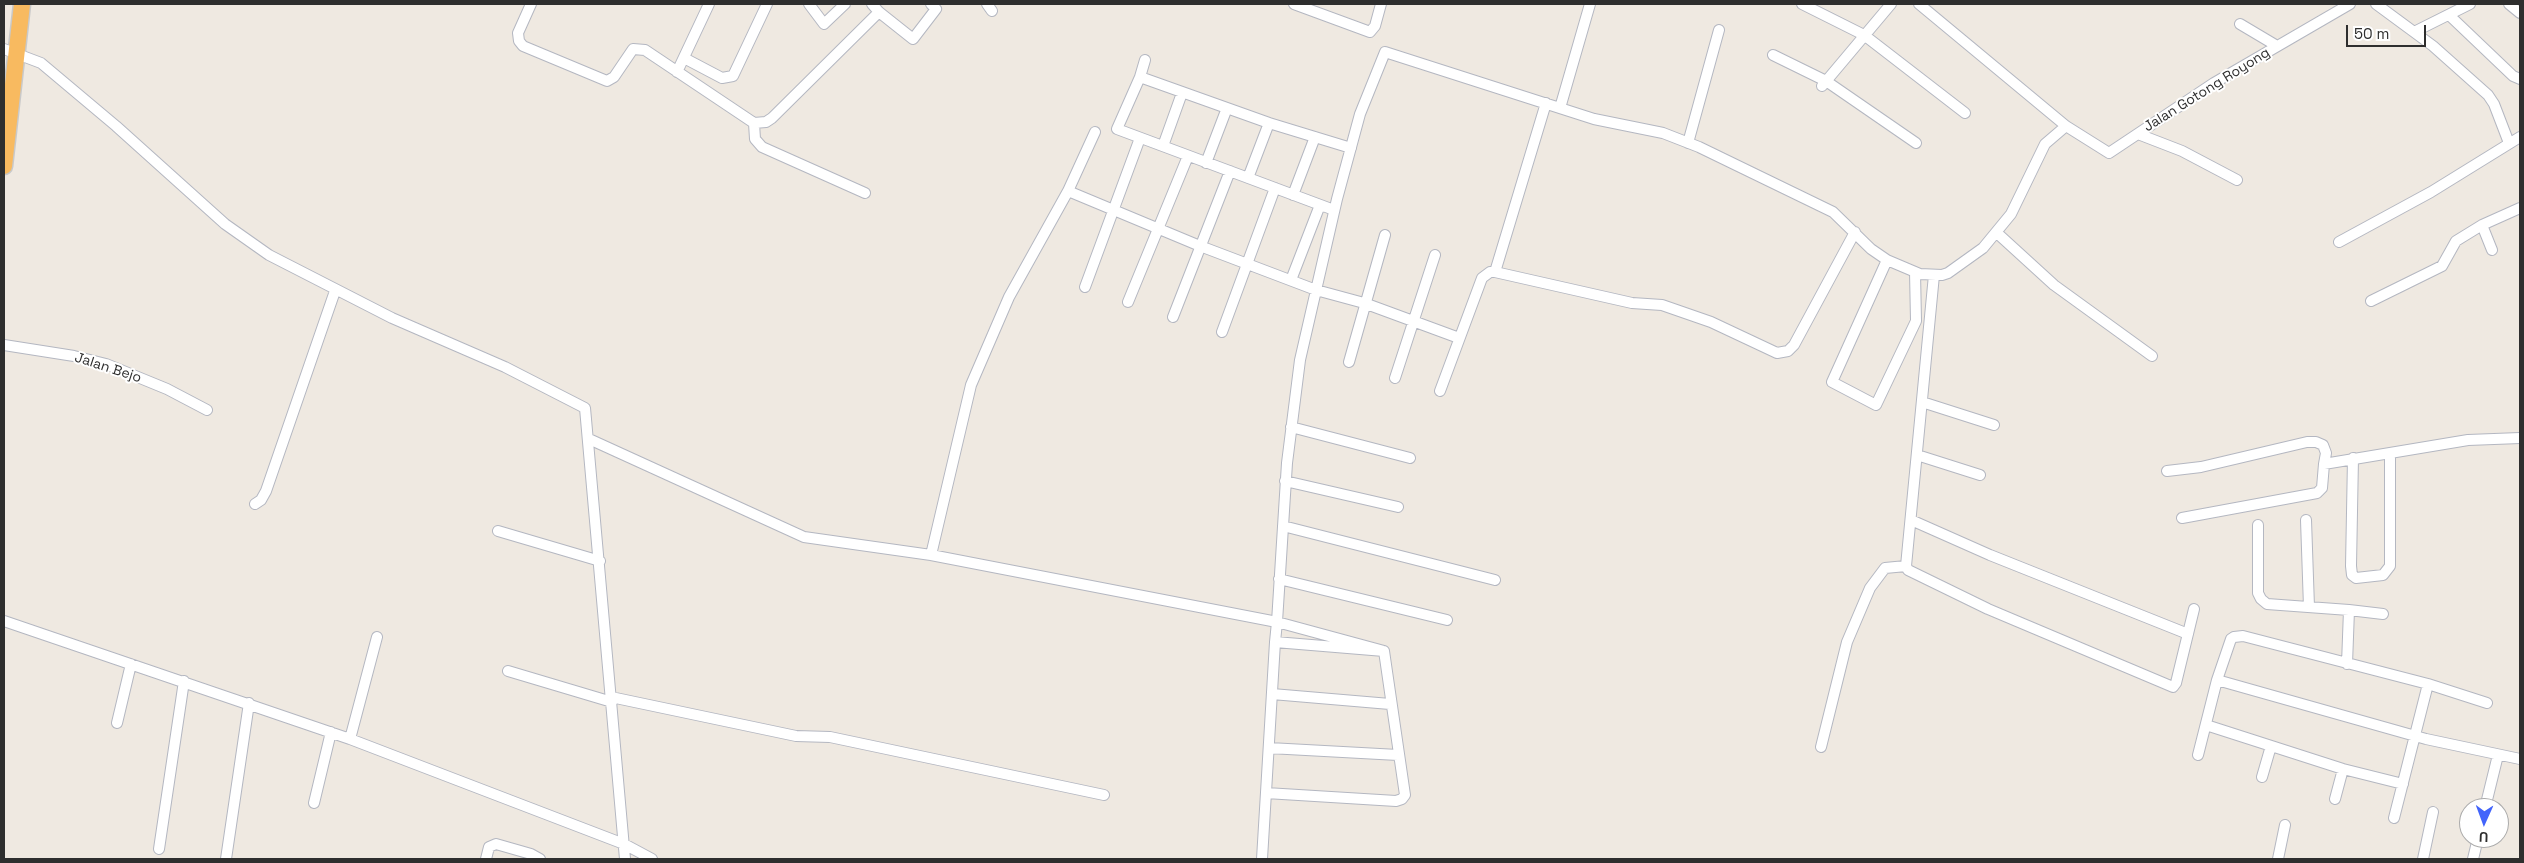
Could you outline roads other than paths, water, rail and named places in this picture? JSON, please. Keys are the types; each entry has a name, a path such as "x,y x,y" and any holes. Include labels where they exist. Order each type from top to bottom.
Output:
{"highway":[{"path":"4,166 10,52 22,4"}],"street":[{"path":"532,4 518,33 519,41 523,46 601,81 607,81 614,77 633,49 645,50 754,123 766,122 772,118 879,12"},
{"path":"677,72 709,4"},
{"path":"684,58 722,78 733,76 767,4"},
{"path":"809,4 824,24 842,5"},
{"path":"872,4 879,12 913,39 936,6"},
{"path":"1294,4 1367,32 1374,26 1381,4"},
{"path":"1560,108 1590,4"},
{"path":"1802,4 1864,35 1965,113"},
{"path":"1824,84 1891,4"},
{"path":"1262,859 1285,481 1300,360 1350,148 1360,114 1385,52 1594,119 1663,133 1688,143 1825,208 1887,260 1915,272 1942,275 1958,267 1983,248 1997,232 2011,214 2045,144 2066,126 1919,4"},
{"name":"Jalan Gotong Royong","path":"2066,126 2109,153 2214,83 2350,4"},
{"path":"2376,4 2414,32 2488,95 2494,104 2509,143"},
{"path":"2414,32 2470,4"},
{"path":"2509,4 2520,13"},
{"path":"2449,15 2513,76 2520,79"},
{"path":"2240,24 2277,46"},
{"path":"1688,143 1719,30"},
{"path":"10,52 38,61 244,239 269,256 335,291 414,328 505,367 578,403 584,408 589,439 625,859"},
{"path":"1773,55 1824,84 1916,143"},
{"path":"1145,60 1140,78 1117,129 1334,210"},
{"path":"1140,78 1269,123 1350,148"},
{"path":"1163,146 1182,93"},
{"path":"1495,272 1546,103"},
{"path":"1206,162 1227,108"},
{"path":"754,123 755,139 762,147 865,193"},
{"path":"1248,178 1269,123"},
{"path":"931,555 971,385 1009,297 1068,191 1094,132"},
{"path":"2138,134 2182,151 2237,180"},
{"path":"1293,195 1315,137"},
{"path":"2339,242 2431,192 2520,137"},
{"path":"1084,287 1115,209 1140,138"},
{"path":"1128,302 1188,156"},
{"path":"1173,317 1230,172"},
{"path":"1222,332 1275,188"},
{"path":"1068,191 1200,246 1316,290 1364,303 1459,338"},
{"path":"1291,280 1320,205"},
{"path":"2371,302 2442,266 2456,241 2482,225 2520,208"},
{"path":"2482,225 2492,250"},
{"path":"1440,391 1482,278 1490,272 1632,303 1662,305 1711,322 1777,353 1788,351 1794,346 1855,232"},
{"path":"1997,232 2054,285 2152,356"},
{"path":"1349,362 1364,303 1385,235"},
{"path":"1395,378 1435,255"},
{"path":"1887,260 1832,382 1876,405 1916,321 1915,272"},
{"path":"1934,275 1906,566 1912,574 1988,609 2171,686 2176,683 2194,610"},
{"path":"255,504 261,500 266,491 335,291"},
{"name":"Jalan Bejo","path":"4,344 74,356 106,364 158,386 207,410"},
{"path":"1922,402 1994,426"},
{"path":"1291,427 1410,458"},
{"path":"2324,464 2468,440 2520,438"},
{"path":"589,439 804,536 931,555 1277,622 1384,651"},
{"path":"2167,471 2201,467 2316,442 2326,448 2322,488 2317,493 2182,518"},
{"path":"2353,458 2351,566 2352,575 2356,578 2383,575 2390,566 2390,453"},
{"path":"1917,455 1980,475"},
{"path":"1285,481 1398,506"},
{"path":"1911,520 1990,555 2188,634"},
{"path":"2306,520 2309,607"},
{"path":"2258,525 2258,593 2260,599 2267,604 2383,614"},
{"path":"1283,526 1495,580"},
{"path":"498,531 600,561"},
{"path":"1821,747 1847,642 1870,588 1886,568 1906,566"},
{"path":"1280,579 1447,620"},
{"path":"2347,664 2349,610"},
{"path":"4,621 331,732 624,844 652,859"},
{"path":"350,739 377,636"},
{"path":"2198,755 2217,680 2231,639 2238,636 2428,684 2487,704"},
{"path":"1275,642 1384,651"},
{"path":"1266,793 1396,801 1402,799 1405,795 1390,704 1384,651"},
{"path":"117,724 131,664"},
{"path":"508,671 611,699 796,736 835,738 1104,794"},
{"path":"2217,680 2416,736 2520,759"},
{"path":"159,849 184,681"},
{"path":"2394,818 2428,684"},
{"path":"1272,694 1390,704"},
{"path":"226,859 249,703"},
{"path":"2206,725 2343,769 2403,784"},
{"path":"314,803 331,732"},
{"path":"2262,777 2271,746"},
{"path":"1269,748 1398,755"},
{"path":"2487,798 2498,755"},
{"path":"2335,799 2343,769"},
{"path":"2423,859 2433,812"},
{"path":"2278,859 2285,825"},
{"path":"486,859 489,847 496,844 531,854 540,859"}]}
